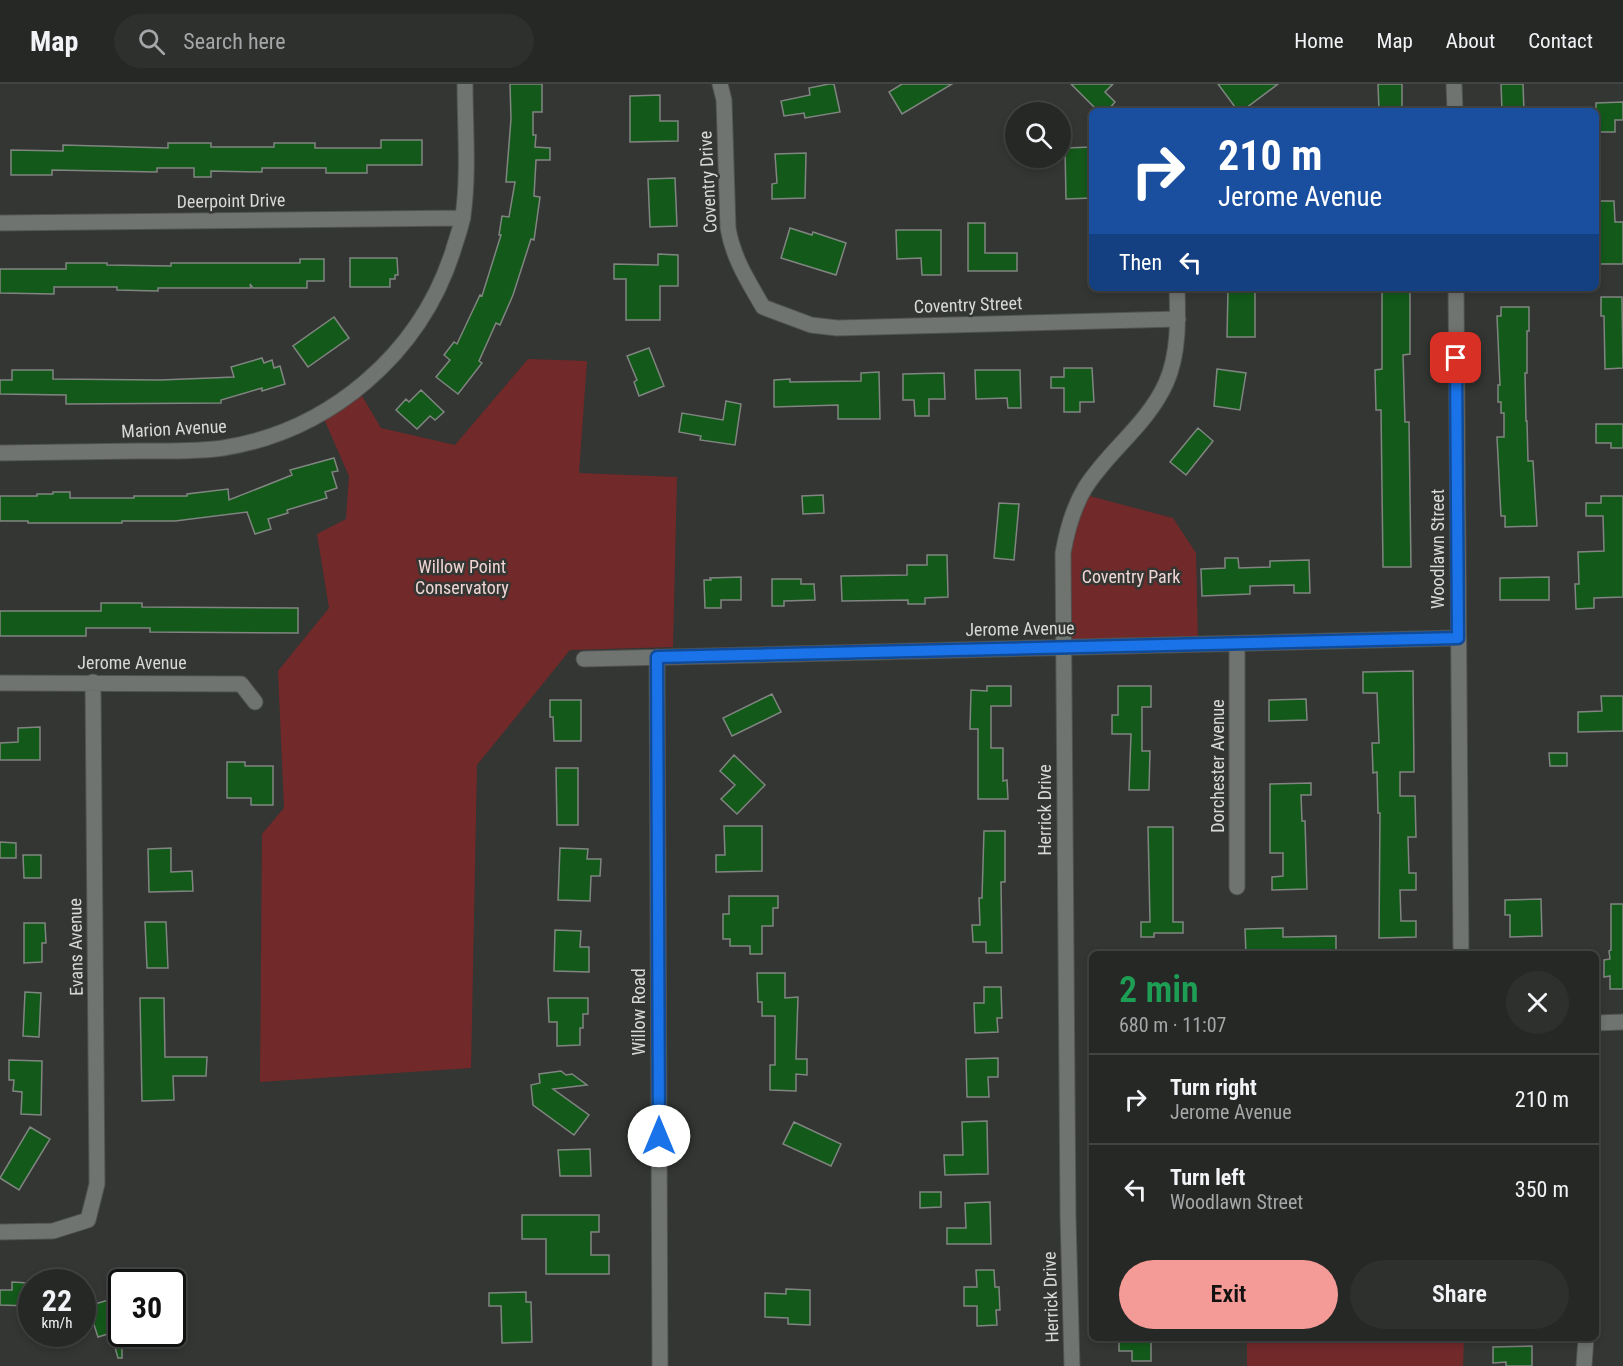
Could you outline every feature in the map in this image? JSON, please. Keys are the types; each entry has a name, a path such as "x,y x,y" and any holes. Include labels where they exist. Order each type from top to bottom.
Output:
{"street":[{"name":"Marion Avenue","path":"0,453 189,451 221,448 264,439 317,417 383,369 413,332 434,296 447,267 463,218 466,181 465,84"},
{"name":"Coventry Drive","path":"720,84 724,100 730,242 740,267 763,307"},
{"path":"1455,84 1455,108"},
{"name":"Deerpoint Drive","path":"0,223 463,218"},
{"name":"Herrick Drive","path":"1072,1366 1068,1205 1063,559 1071,518 1082,494 1096,474 1141,424 1155,405 1167,381 1172,364 1178,319 1178,291"},
{"name":"Woodlawn Street","path":"1456,291 1461,951"},
{"name":"Coventry Street","path":"763,307 811,325 837,328 1178,319"},
{"name":"Jerome Avenue","path":"584,659 1458,638"},
{"name":"Dorchester Avenue","path":"1237,644 1237,887"},
{"name":"Willow Road","path":"657,657 660,1366"},
{"name":"Evans Avenue","path":"0,1232 53,1231 88,1220 98,1173 93,682"},
{"name":"Jerome Avenue","path":"0,683 241,684 255,702"},
{"path":"1599,1023 1623,1022"},
{"path":"1584,1366 1586,1341"}],"green space":[{"name":"Willow Point Conservatory","path":"528,359 587,361 579,473 677,477 673,647 570,650 477,765 471,1068 260,1082 262,834 284,808 278,671 329,608 317,534 346,519 349,476 324,419 362,396 381,428 455,445"},
{"name":"Coventry Park","path":"1082,494 1173,518 1196,553 1198,643 1066,644 1066,565"},
{"path":"1247,1341 1464,1341 1463,1366 1247,1366"}],"building":[{"path":"510,84 542,84 542,112 533,112 533,135 536,135 535,147 550,148 550,160 536,160 534,196 540,197 534,240 531,239 513,295 500,325 496,323 479,361 482,363 458,394 436,377 450,360 444,355 454,342 457,344 480,295 482,296 501,235 499,235 502,216 509,217 515,182 506,182 511,119"},
{"path":"834,84 840,112 805,118 804,113 784,116 781,101 810,95 809,88"},
{"path":"902,84 952,84 902,114 889,92"},
{"path":"1071,84 1113,84 1105,92 1115,102 1110,108 1095,108"},
{"path":"1218,84 1278,84 1246,108 1236,108"},
{"path":"1378,84 1402,84 1402,108 1379,108"},
{"path":"1501,84 1523,84 1524,108 1502,108"},
{"path":"660,95 660,121 678,121 678,141 630,142 630,96"},
{"path":"1623,102 1623,120 1615,120 1615,132 1599,132 1599,108 1596,108 1596,103"},
{"path":"381,140 422,140 422,165 367,165 367,173 326,173 326,168 262,168 262,172 211,171 211,177 194,177 194,168 157,168 157,172 52,170 52,175 11,175 11,150 63,151 63,145 168,148 168,143 211,143 211,147 274,147 274,143 315,143 315,148 381,148"},
{"path":"1089,147 1089,198 1066,199 1065,168 1071,168 1071,148"},
{"path":"806,153 805,198 772,199 772,184 777,183 775,154"},
{"path":"675,178 677,226 650,227 648,179"},
{"path":"1599,201 1614,201 1615,222 1623,222 1623,264 1599,264"},
{"path":"968,223 985,223 985,253 1017,253 1017,271 968,271"},
{"path":"790,228 812,235 813,232 846,243 836,275 781,258"},
{"path":"896,230 941,230 941,275 922,275 921,258 897,259"},
{"path":"658,254 678,255 678,286 660,286 660,320 626,320 626,279 614,279 614,264 658,265"},
{"path":"350,258 397,258 398,275 395,275 395,279 390,279 390,287 350,287"},
{"path":"300,259 324,259 324,281 307,281 307,288 253,288 250,284 251,288 158,288 158,291 117,290 117,287 54,287 54,294 0,293 0,269 66,269 66,263 171,266 171,263 300,263"},
{"path":"1228,291 1255,291 1255,337 1227,337"},
{"path":"1382,291 1410,291 1410,354 1403,355 1405,422 1409,422 1411,567 1383,567 1381,410 1376,410 1375,370 1382,369"},
{"path":"1601,297 1622,297 1623,368 1605,369 1604,316 1601,316"},
{"path":"1501,307 1529,307 1527,373 1525,373 1526,421 1528,461 1533,461 1537,526 1505,527 1505,516 1501,516 1497,437 1504,437 1504,413 1501,413 1501,402 1498,402 1498,385 1500,385 1497,316 1501,316"},
{"path":"334,317 349,338 308,367 293,346"},
{"path":"649,348 664,386 639,396 634,382 637,380 627,356"},
{"path":"262,358 264,363 272,360 274,368 280,366 285,384 221,400 221,403 66,404 66,395 0,394 0,380 12,380 12,370 53,370 53,379 160,380 234,377 231,367"},
{"path":"1064,368 1092,368 1094,402 1080,402 1080,412 1064,412 1064,388 1051,388 1051,377 1064,377"},
{"path":"1217,369 1246,373 1240,410 1214,406"},
{"path":"975,370 1020,370 1021,408 1008,408 1007,398 976,399"},
{"path":"879,372 880,419 838,419 838,405 774,407 774,380 790,379 790,382 861,381 861,373"},
{"path":"944,373 945,399 929,399 929,416 915,416 914,400 903,400 903,374"},
{"path":"421,390 444,412 435,420 430,416 417,429 396,410 406,399 409,402"},
{"path":"726,401 741,404 735,445 700,440 701,436 679,432 682,413 723,420"},
{"path":"1596,424 1623,424 1623,448 1611,448 1611,443 1596,443"},
{"path":"1198,428 1213,441 1186,475 1170,462"},
{"path":"334,458 338,471 332,472 337,488 325,492 327,498 287,510 288,513 268,519 271,529 255,534 247,512 175,521 122,521 122,523 0,521 0,496 37,496 37,494 53,494 53,492 70,492 70,498 134,498 134,496 187,496 187,494 228,489 229,500 292,475 290,470"},
{"path":"823,495 824,513 803,514 802,496"},
{"path":"1601,496 1623,496 1623,597 1594,598 1594,608 1576,609 1575,584 1579,584 1578,552 1604,551 1603,516 1586,516 1586,503 1601,503"},
{"path":"999,503 1019,504 1014,560 994,558"},
{"path":"927,555 947,555 948,597 925,598 925,604 908,604 908,600 842,601 841,576 907,575 907,565 927,565"},
{"path":"1225,558 1238,558 1239,568 1270,567 1270,561 1309,560 1310,593 1294,593 1294,585 1250,586 1250,594 1202,596 1201,569 1225,568"},
{"path":"741,577 741,600 721,600 721,608 705,608 704,580"},
{"path":"1549,577 1549,600 1500,600 1500,578"},
{"path":"772,579 801,579 801,584 814,584 815,600 784,601 784,606 772,606"},
{"path":"101,603 142,603 142,607 298,608 298,633 150,632 150,628 86,628 86,636 0,636 0,611 101,611"},
{"path":"1413,671 1414,772 1400,772 1400,796 1415,796 1416,837 1408,837 1409,873 1416,873 1416,890 1400,890 1401,921 1416,921 1416,937 1379,938 1380,813 1378,813 1377,772 1373,773 1372,743 1379,743 1377,693 1363,693 1363,672"},
{"path":"987,686 1011,686 1011,706 991,706 991,748 1003,748 1003,781 1007,780 1008,799 978,799 978,729 970,729 971,690 987,691"},
{"path":"1118,686 1151,686 1151,707 1142,707 1142,751 1150,751 1149,790 1129,790 1131,734 1112,734 1112,715 1118,715"},
{"path":"772,694 781,712 732,736 723,718"},
{"path":"1601,696 1623,696 1623,731 1578,732 1578,712 1602,711"},
{"path":"1306,699 1307,720 1269,721 1269,700"},
{"path":"550,700 581,700 581,741 554,741"},
{"path":"40,727 40,760 0,760 0,743 18,742 18,728"},
{"path":"1549,753 1567,753 1567,766 1550,766"},
{"path":"734,755 765,785 737,814 721,799 735,785 720,771"},
{"path":"227,762 245,762 245,766 273,766 273,805 251,805 251,798 227,798"},
{"path":"556,768 578,768 578,825 557,825"},
{"path":"1311,783 1311,795 1301,795 1302,821 1305,821 1307,889 1272,890 1272,877 1283,876 1283,853 1270,853 1270,784"},
{"path":"724,826 762,826 762,871 716,872 716,855 725,855"},
{"path":"1148,827 1173,827 1173,922 1183,922 1183,933 1154,933 1154,937 1141,937 1141,922 1150,922"},
{"path":"984,831 1005,831 1005,882 1001,882 1002,953 986,953 986,942 973,942 972,925 980,925 979,898 982,898"},
{"path":"0,842 16,843 16,858 0,858"},
{"path":"171,848 171,872 192,871 193,891 149,892 148,849"},
{"path":"560,848 588,849 587,859 601,859 600,876 591,876 590,901 558,900"},
{"path":"23,855 41,855 41,878 24,878"},
{"path":"729,896 778,896 778,908 773,908 773,926 762,926 762,954 750,954 750,946 730,946 730,939 723,939 723,914 729,914"},
{"path":"1541,899 1542,936 1510,937 1510,915 1505,915 1505,900"},
{"path":"1611,904 1623,904 1623,989 1610,989 1610,976 1604,977 1604,960 1610,959 1609,951 1611,950"},
{"path":"145,922 166,922 168,968 147,968"},
{"path":"24,923 45,923 46,943 42,943 42,962 24,963"},
{"path":"1283,928 1283,937 1336,936 1336,951 1246,951 1245,929"},
{"path":"555,930 581,931 580,947 589,947 589,972 554,971"},
{"path":"757,973 785,973 785,998 798,997 796,1059 807,1059 807,1075 796,1074 796,1091 770,1090 770,1065 775,1065 775,1016 762,1016 762,1002 758,1002"},
{"path":"984,987 1001,987 1002,1018 997,1018 998,1032 975,1033 974,1003 984,1003"},
{"path":"25,992 41,993 39,1037 23,1036"},
{"path":"140,998 164,998 165,1057 207,1057 206,1076 173,1076 174,1100 142,1101"},
{"path":"548,998 588,998 588,1014 583,1014 583,1028 580,1028 580,1045 557,1046 557,1022 549,1022"},
{"path":"998,1058 998,1077 988,1077 989,1097 967,1097 966,1059"},
{"path":"9,1060 42,1061 41,1115 21,1114 22,1092 13,1091 14,1080 9,1080"},
{"path":"561,1071 566,1075 572,1074 587,1085 553,1089 589,1115 574,1135 533,1105 531,1085 540,1083 539,1074"},
{"path":"987,1121 988,1174 945,1175 944,1155 963,1155 962,1122"},
{"path":"794,1122 841,1144 831,1166 783,1144"},
{"path":"30,1127 50,1139 19,1190 0,1178"},
{"path":"590,1149 591,1176 560,1176 558,1150"},
{"path":"920,1192 941,1192 941,1207 920,1208"},
{"path":"990,1202 991,1244 947,1244 947,1228 966,1228 965,1203"},
{"path":"522,1215 599,1215 599,1232 591,1232 591,1255 609,1255 609,1274 546,1274 546,1239 522,1239"},
{"path":"976,1270 994,1270 995,1287 999,1287 1000,1310 996,1310 997,1325 977,1326 977,1306 964,1306 964,1287 977,1287"},
{"path":"12,1282 18,1282 18,1306 0,1305 0,1290 12,1290"},
{"path":"786,1289 810,1290 810,1325 788,1324 788,1318 765,1317 765,1293 786,1294"},
{"path":"526,1292 526,1302 531,1302 532,1342 502,1343 501,1306 489,1306 489,1293"},
{"path":"108,1300 108,1334 98,1337 96,1331 96,1304"},
{"path":"1119,1341 1151,1341 1151,1361 1132,1361 1132,1351 1119,1351"},
{"path":"1532,1346 1532,1366 1506,1366 1506,1362 1493,1363 1493,1347"},
{"path":"115,1347 122,1347 122,1358 118,1358"}],"route":[{"path":"659,1136 657,657 1458,638 1456,358"}]}
